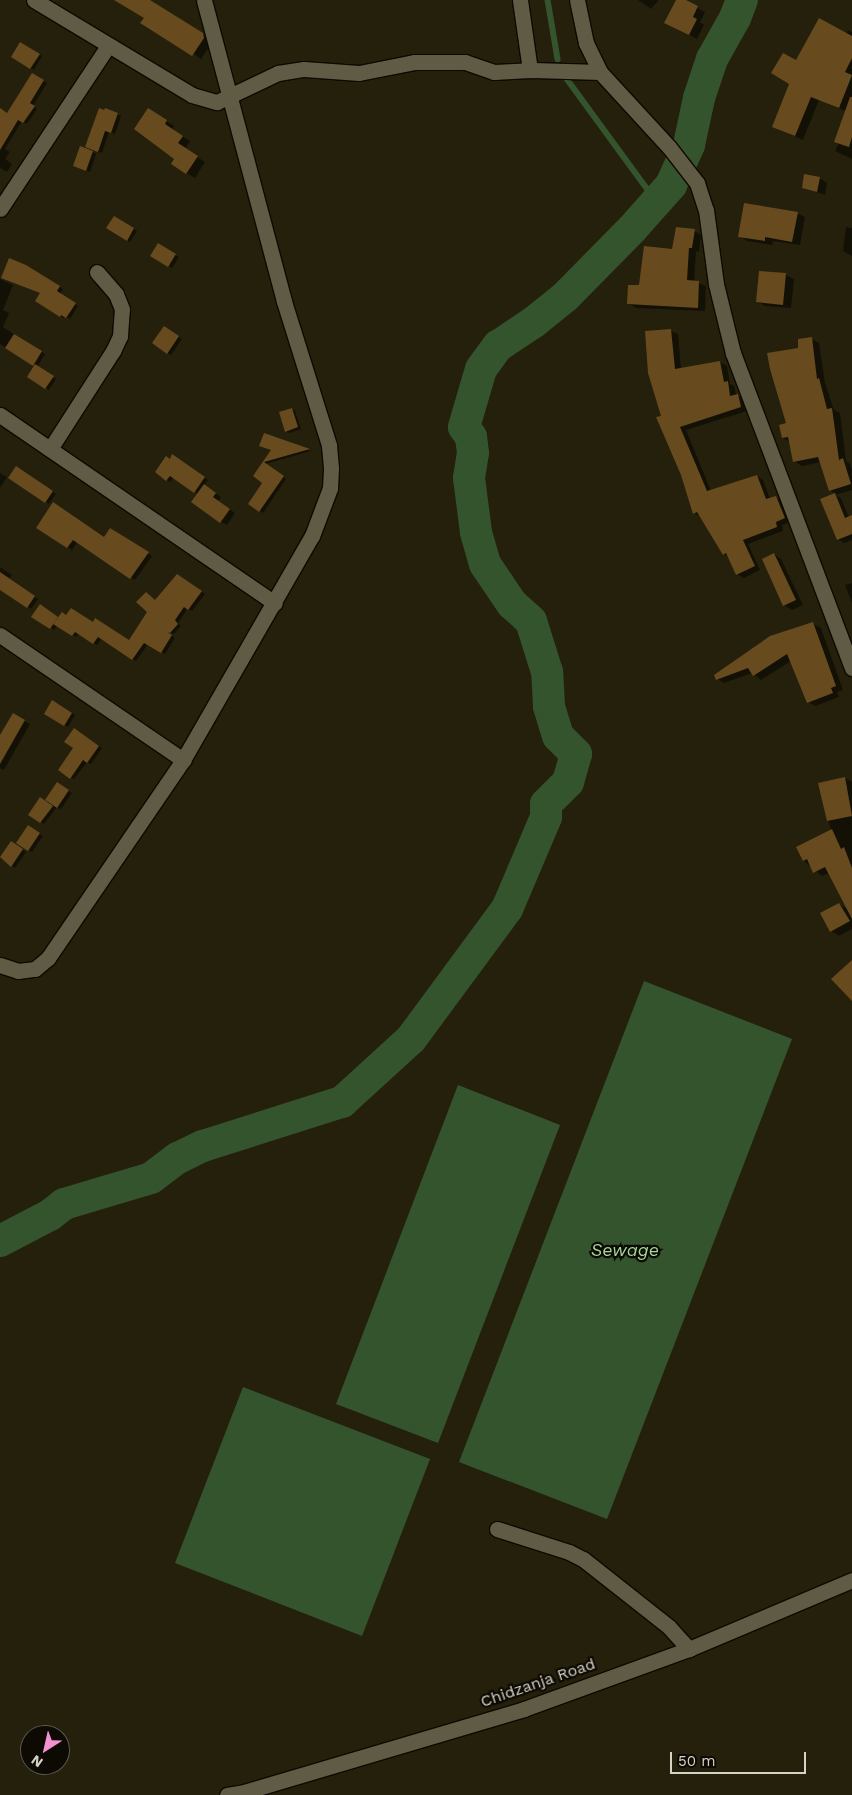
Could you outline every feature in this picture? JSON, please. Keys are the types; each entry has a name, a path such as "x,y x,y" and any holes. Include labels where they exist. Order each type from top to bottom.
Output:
{"street":[{"path":"34,0 108,46 205,100 217,102 278,73 304,69 359,73 414,62 465,62 494,72 530,70 600,72"},
{"path":"0,965 18,971 35,969 48,958 183,760 312,536 325,507 330,488 329,445 284,301 204,0"},
{"path":"520,0 530,70"},
{"path":"577,0 586,43 600,72 669,147 697,183 706,210 716,284 732,353 852,668"},
{"path":"0,209 108,46"},
{"path":"50,448 113,351 120,336 122,309 116,294 97,272"},
{"path":"0,415 275,603"},
{"path":"0,635 183,760"},
{"path":"498,1529 568,1552 582,1559 669,1627 688,1649"},
{"name":"Chidzanja Road","path":"227,1795 244,1792 524,1709 688,1649 852,1580"}],"water":[{"name":"Sewage","path":"644,981 792,1039 607,1519 459,1462"},
{"path":"458,1085 560,1125 438,1443 336,1404"},
{"path":"243,1387 430,1459 362,1636 175,1563"}],"building":[{"path":"114,0 150,0 203,33 204,38 192,56 140,23 144,18"},
{"path":"676,0 686,0 698,6 693,17 697,19 689,35 664,23"},
{"path":"819,18 852,36 852,58 845,72 852,75 839,108 811,97 795,136 772,127 789,84 771,73 783,53 796,60"},
{"path":"20,42 40,54 30,69 11,57"},
{"path":"32,73 44,80 30,103 35,106 23,123 18,120 0,150 0,108 7,113"},
{"path":"850,97 852,97 852,137 849,147 834,142"},
{"path":"99,108 104,110 105,108 118,113 111,133 105,131 98,152 85,147"},
{"path":"148,108 167,120 165,124 183,136 178,143 198,156 186,174 171,164 174,159 134,129"},
{"path":"80,146 93,151 86,171 73,166"},
{"path":"804,174 820,177 817,192 802,188"},
{"path":"744,203 798,212 792,242 765,237 765,241 738,237"},
{"path":"114,216 134,228 127,241 106,228"},
{"path":"676,227 695,229 692,248 689,248 687,280 699,281 698,308 627,304 628,285 639,285 644,246 672,249"},
{"path":"158,243 176,254 168,267 150,256"},
{"path":"9,258 26,265 60,286 57,291 76,303 66,318 61,315 60,317 35,301 40,293 1,278"},
{"path":"759,271 786,273 783,305 756,302"},
{"path":"164,326 179,336 167,354 152,343"},
{"path":"671,329 675,369 720,361 724,382 728,381 730,396 738,394 741,407 680,427 707,491 757,475 766,499 776,496 785,518 776,522 777,527 743,540 755,566 736,575 726,553 723,555 697,512 693,514 681,475 656,417 661,416 648,373 645,331"},
{"path":"14,334 42,351 33,366 5,348"},
{"path":"812,337 817,379 819,378 827,409 832,408 839,460 843,458 851,484 829,491 818,457 793,462 788,437 782,438 779,425 786,423 767,353 798,348 798,339"},
{"path":"35,364 54,376 45,389 27,377"},
{"path":"292,408 298,427 285,432 279,412"},
{"path":"264,433 310,449 264,462 284,476 259,512 248,504 262,483 253,476 271,450 259,446"},
{"path":"172,454 205,477 194,493 170,476 166,481 155,472 166,456 170,459"},
{"path":"16,466 53,491 45,503 8,478"},
{"path":"204,484 216,493 213,497 230,509 220,523 191,502"},
{"path":"835,493 845,518 852,515 852,534 837,540 820,499"},
{"path":"53,502 104,537 110,528 149,552 130,579 73,540 67,548 36,528"},
{"path":"774,553 796,600 783,606 762,559"},
{"path":"0,572 35,596 27,608 0,590"},
{"path":"177,574 202,591 188,610 184,607 175,620 178,624 170,633 167,632 172,635 161,653 144,643 132,660 98,637 93,644 75,632 72,636 53,624 62,612 66,615 71,608 93,622 95,618 129,640 147,612 136,602 146,592 155,600"},
{"path":"40,604 58,617 50,629 31,617"},
{"path":"813,622 836,686 831,688 833,693 807,703 787,654 753,676 748,668 716,680 714,675 770,636"},
{"path":"52,700 72,713 64,726 44,714"},
{"path":"13,713 25,720 0,764 0,735"},
{"path":"74,728 99,746 87,763 83,760 70,779 58,770 73,748 64,742"},
{"path":"845,777 852,816 827,821 818,783"},
{"path":"57,782 69,790 57,808 45,800"},
{"path":"40,797 53,806 40,823 28,815"},
{"path":"28,825 40,833 28,851 16,843"},
{"path":"832,829 841,849 844,847 852,868 852,919 825,867 813,873 807,859 803,861 796,847"},
{"path":"11,841 23,849 11,867 0,857"},
{"path":"839,903 850,921 830,932 820,913"},
{"path":"852,960 852,1001 831,979"}],"waterway":[{"path":"548,0 558,59"},
{"path":"0,1241 50,1215 64,1204 151,1178 178,1158 203,1146 342,1102 411,1039 507,909 546,817 546,804 568,782 576,754 558,736 549,706 547,672 531,621 512,604 485,564 476,532 469,478 473,453 471,437 464,427 481,369 498,346 534,322 565,297 632,229 671,185 689,145 699,98 712,59 735,18 742,0"},
{"path":"565,76 656,201"}]}
